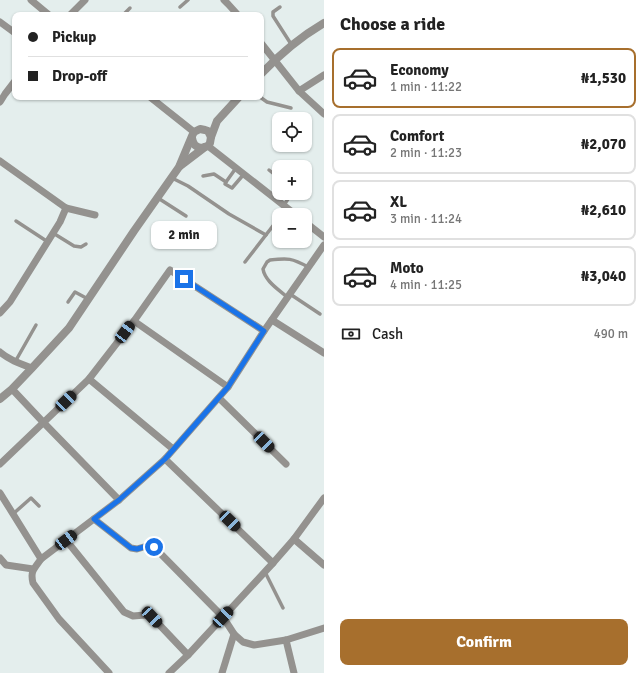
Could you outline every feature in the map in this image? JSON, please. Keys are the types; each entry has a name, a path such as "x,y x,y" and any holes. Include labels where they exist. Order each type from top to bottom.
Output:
{"street":[{"path":"31,0 45,12"},
{"path":"73,12 85,0"},
{"path":"228,1 236,12"},
{"path":"0,22 12,31"},
{"path":"264,71 292,45 324,23"},
{"path":"264,47 299,91 324,114"},
{"path":"299,91 324,75"},
{"path":"0,102 2,93 12,84"},
{"path":"154,100 195,133"},
{"path":"0,399 12,389 69,328 134,231 172,178 179,167 195,133 217,121 236,100"},
{"path":"179,167 210,143 217,121"},
{"path":"195,133 205,130 211,137"},
{"path":"195,133 193,143 195,145 198,147 206,146 285,207"},
{"path":"0,162 66,208 95,215"},
{"path":"0,313 10,302 48,242 66,208"},
{"path":"312,228 324,237"},
{"path":"109,673 59,619 33,583 31,576 33,570 41,559 119,500 165,459 220,398 288,295 324,245"},
{"path":"0,464 89,379 134,321 170,270 264,331"},
{"path":"272,320 324,353"},
{"path":"134,321 228,387"},
{"path":"0,352 15,362 32,368"},
{"path":"89,379 173,449"},
{"path":"12,389 119,500"},
{"path":"220,398 286,464"},
{"path":"165,459 273,563"},
{"path":"0,493 41,559"},
{"path":"169,673 188,655 273,563 294,539 324,498"},
{"path":"94,519 131,548 137,549 147,546 154,547 223,617 234,634 242,642 254,645 286,640 324,628"},
{"path":"294,539 324,565"},
{"path":"66,540 124,612 132,616 145,615 152,617 188,655"},
{"path":"0,558 6,565 33,570"},
{"path":"222,673 234,634"},
{"path":"286,640 294,673"}],"lane":[{"path":"180,7 188,0"},
{"path":"280,7 273,12 273,16 292,45"},
{"path":"127,12 130,8"},
{"path":"264,100 281,107 291,108"},
{"path":"226,182 236,168"},
{"path":"203,176 214,174 232,188 244,174"},
{"path":"172,178 188,186 229,214 266,235"},
{"path":"158,198 186,216"},
{"path":"285,207 288,200"},
{"path":"16,221 48,242"},
{"path":"245,262 272,227"},
{"path":"53,233 74,246 81,247 86,244"},
{"path":"308,267 289,258 271,259 267,262 263,269 266,276 276,288 320,314"},
{"path":"68,302 75,292 89,300"},
{"path":"15,362 36,325"},
{"path":"13,514 31,498 38,506"},
{"path":"265,572 284,608"}],"route":[{"path":"154,547 147,546 137,549 131,548 94,519 119,500 165,459 220,398 264,331 184,279"}]}
